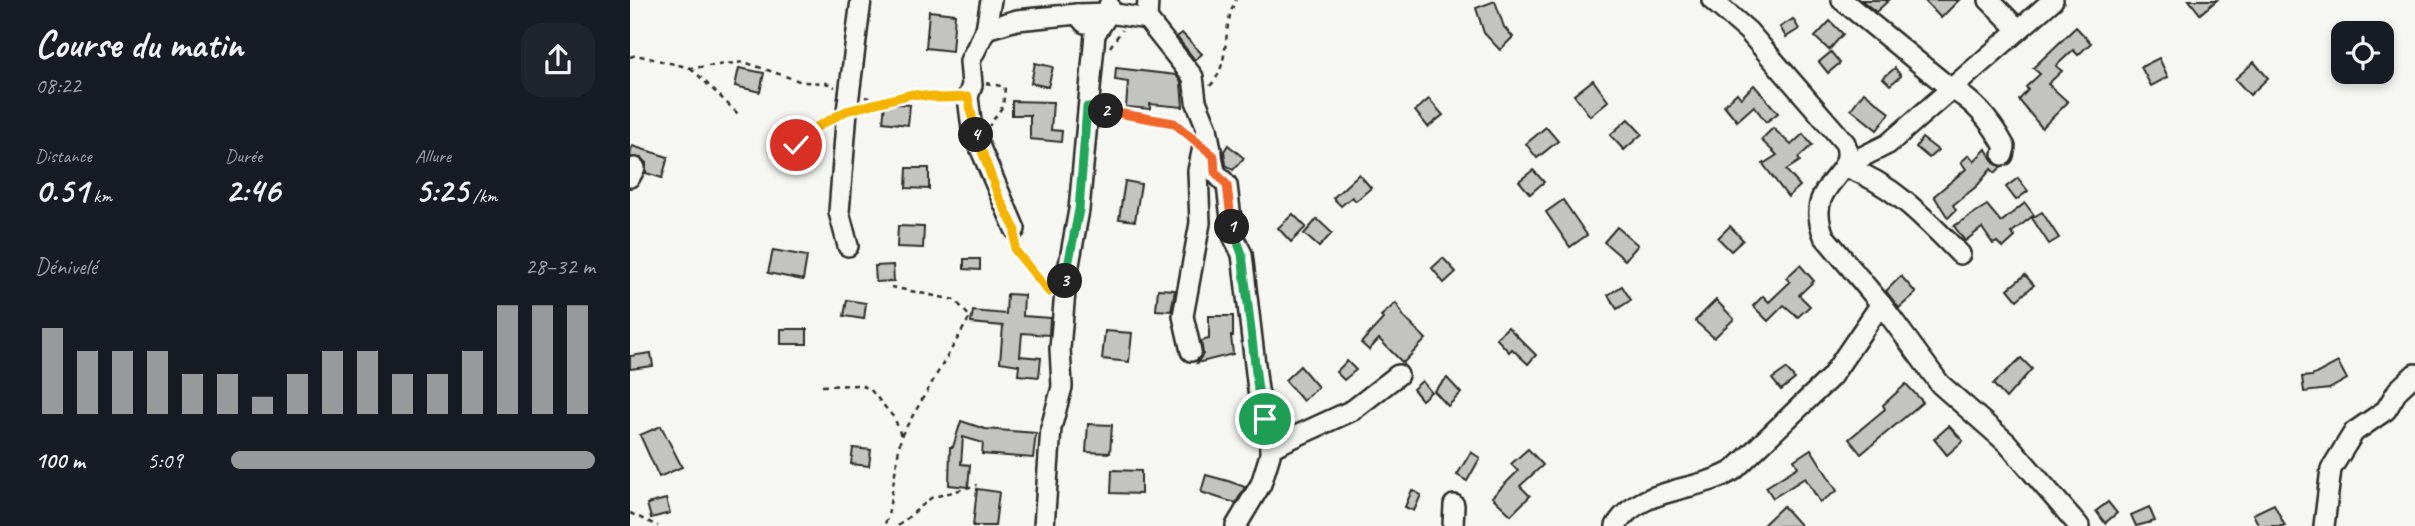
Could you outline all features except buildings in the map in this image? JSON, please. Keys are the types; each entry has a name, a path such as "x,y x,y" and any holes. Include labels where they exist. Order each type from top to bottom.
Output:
{"street":[{"path":"848,246 839,212 848,102 861,0"},
{"path":"1015,229 998,195 979,140 972,129 970,61 986,29 993,0 1017,20"},
{"path":"1712,0 1748,31 1847,148 1848,156 1844,166 1819,199 1818,223 1824,236 1843,262 1881,304 1940,384 2007,443 2079,526"},
{"path":"1842,0 1951,89 1964,95 1988,120 2005,146 2003,155"},
{"path":"1989,0 2018,29"},
{"path":"1844,166 1888,144 2053,0"},
{"path":"986,29 1017,20 1077,14 1109,6 1142,12 1194,77 1196,101 1205,138 1215,172 1227,185 1233,236 1242,254 1258,390 1270,432 1270,448 1261,484 1236,526"},
{"path":"1044,526 1051,428 1062,387 1060,348 1066,281 1079,210 1087,107 1096,56 1095,34 1109,6"},
{"path":"1077,14 1095,34"},
{"path":"1191,351 1183,316 1200,223 1198,171 1205,138"},
{"path":"1844,166 1876,178 1920,212 1959,254"},
{"path":"1616,526 1632,506 1717,481 1734,470 1831,377 1881,304"},
{"path":"2324,526 2331,468 2354,432 2386,410 2398,390 2415,374"},
{"path":"1270,448 1353,410 1398,375"},
{"path":"1453,526 1454,505"}],"path":[{"path":"1196,101 1217,79 1223,59 1230,10 1236,0"},
{"path":"1096,56 1110,48 1142,12"},
{"path":"630,57 636,55 691,68 744,62 802,82 826,83 848,102 879,102"},
{"path":"691,68 738,114"},
{"path":"774,152 796,145 802,135 848,102 879,102 912,94 940,98 970,91 980,82 1005,87 1003,106 979,140"},
{"path":"1087,107 1174,123 1205,138"},
{"path":"1015,229 1015,250 1049,292 1066,281"},
{"path":"884,526 901,436 970,317 955,299 891,287"},
{"path":"822,386 860,385 870,388 895,419 901,436"},
{"path":"898,526 931,498 977,485"},
{"path":"630,513 658,526"}],"route":[{"path":"796,145 802,135 846,111 912,94 940,98 968,97 972,129 979,140 998,195 1015,229 1015,250 1049,292 1066,281 1068,258 1079,210 1087,107 1174,123 1214,156 1215,172 1227,185 1233,236 1242,254 1248,321 1265,419"}]}
